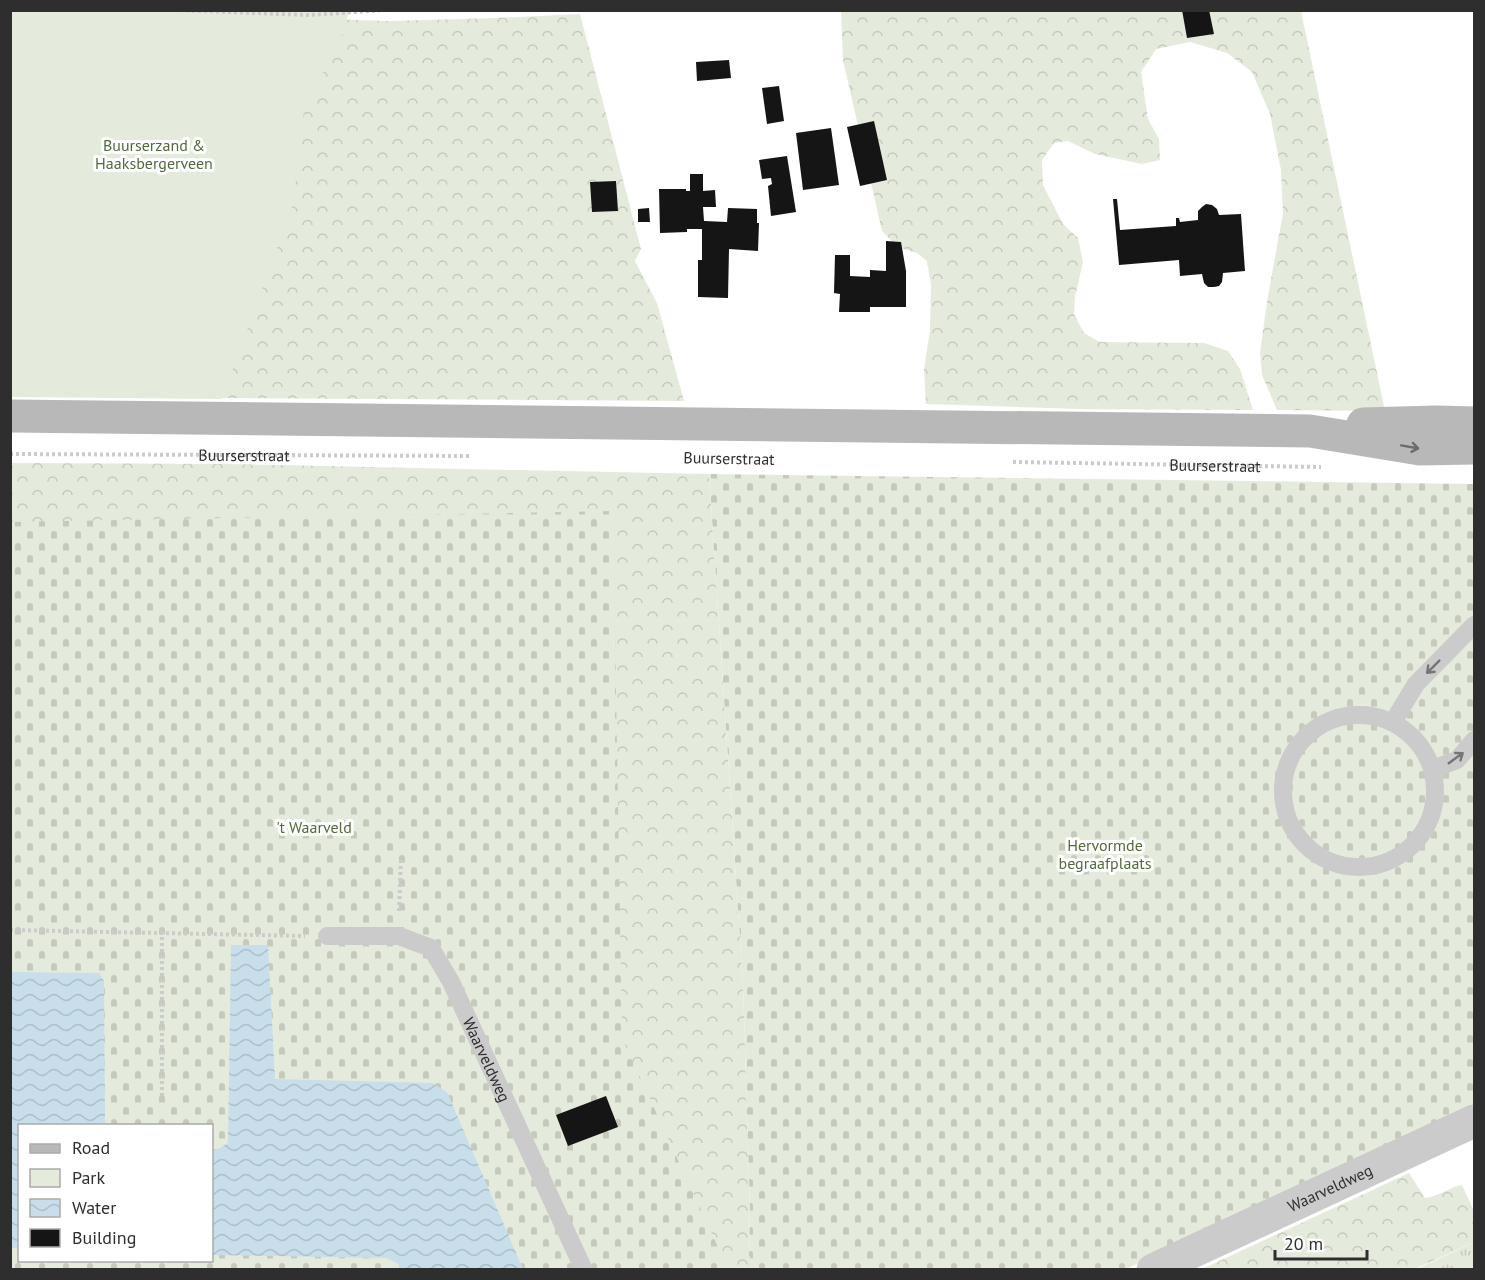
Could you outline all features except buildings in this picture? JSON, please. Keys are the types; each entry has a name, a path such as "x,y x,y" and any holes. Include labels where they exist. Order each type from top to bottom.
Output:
{"main road":[{"name":"Buurserstraat","path":"10,416 1310,431 1363,424 1474,423"},
{"name":"Buurserstraat","path":"1310,431 1420,449 1474,448"}],"street":[{"name":"Waarveldweg","path":"1153,1269 1474,1120"}],"lane":[{"path":"1394,722 1416,684 1474,625"},
{"path":"1368,714 1394,722 1418,742 1433,769 1436,795 1430,821 1416,843 1395,859 1371,867 1344,867 1320,858 1300,841 1287,818 1281,792 1286,766 1298,743 1318,726 1342,716 1368,714"},
{"path":"1433,769 1457,760 1474,740"},
{"name":"Waarveldweg","path":"327,936 399,936 431,948 451,982 584,1269"}],"path":[{"path":"174,10 309,15 386,10"},
{"name":"Buurserstraat","path":"10,454 471,456"},
{"name":"Buurserstraat","path":"1006,462 1329,467"},
{"path":"399,936 401,857"},
{"path":"10,930 327,936"},
{"path":"162,932 162,1096"}],"green space":[{"name":"Buurserzand & Haaksbergerveen","path":"11,10 349,11 339,45 310,95 304,110 293,204 222,399 11,397"},
{"path":"11,11 389,21 580,14 641,249 635,261 657,303 684,401 222,398"},
{"path":"841,11 1301,11 1385,411 1277,410 1262,375 1260,353 1283,213 1281,170 1270,114 1252,72 1227,53 1190,42 1156,49 1141,72 1148,119 1159,139 1160,160 1142,164 1095,154 1068,141 1054,143 1042,160 1043,185 1063,224 1078,238 1083,262 1075,297 1074,314 1084,333 1100,342 1204,343 1228,351 1240,369 1253,410 1077,409 926,404 924,370 930,330 931,285 927,261 917,253 897,247 882,231 843,60"},
{"path":"11,463 226,464 709,474 743,983 750,1209 749,1256 758,1269 714,1269 11,575"},
{"name":"Hervormde begraafplaats","path":"709,474 1474,484 1474,1109 1126,1269 758,1269 749,1256 750,1209 743,983"},
{"name":"'t Waarveld","path":"613,511 622,1038 728,1269 11,1269 10,522"},
{"path":"1409,1173 1425,1198 1462,1185 1474,1211 1474,1242 1415,1269 1202,1269"},
{"path":"1474,1242 1474,1269 1415,1270"}],"water":[{"path":"231,945 268,945 275,1079 432,1083 447,1092 523,1269 400,1269 398,1264 387,1258 213,1255 213,1149 218,1149 228,1143"},
{"path":"11,972 99,973 104,981 105,1124 18,1124 18,1248 10,1248"}]}
